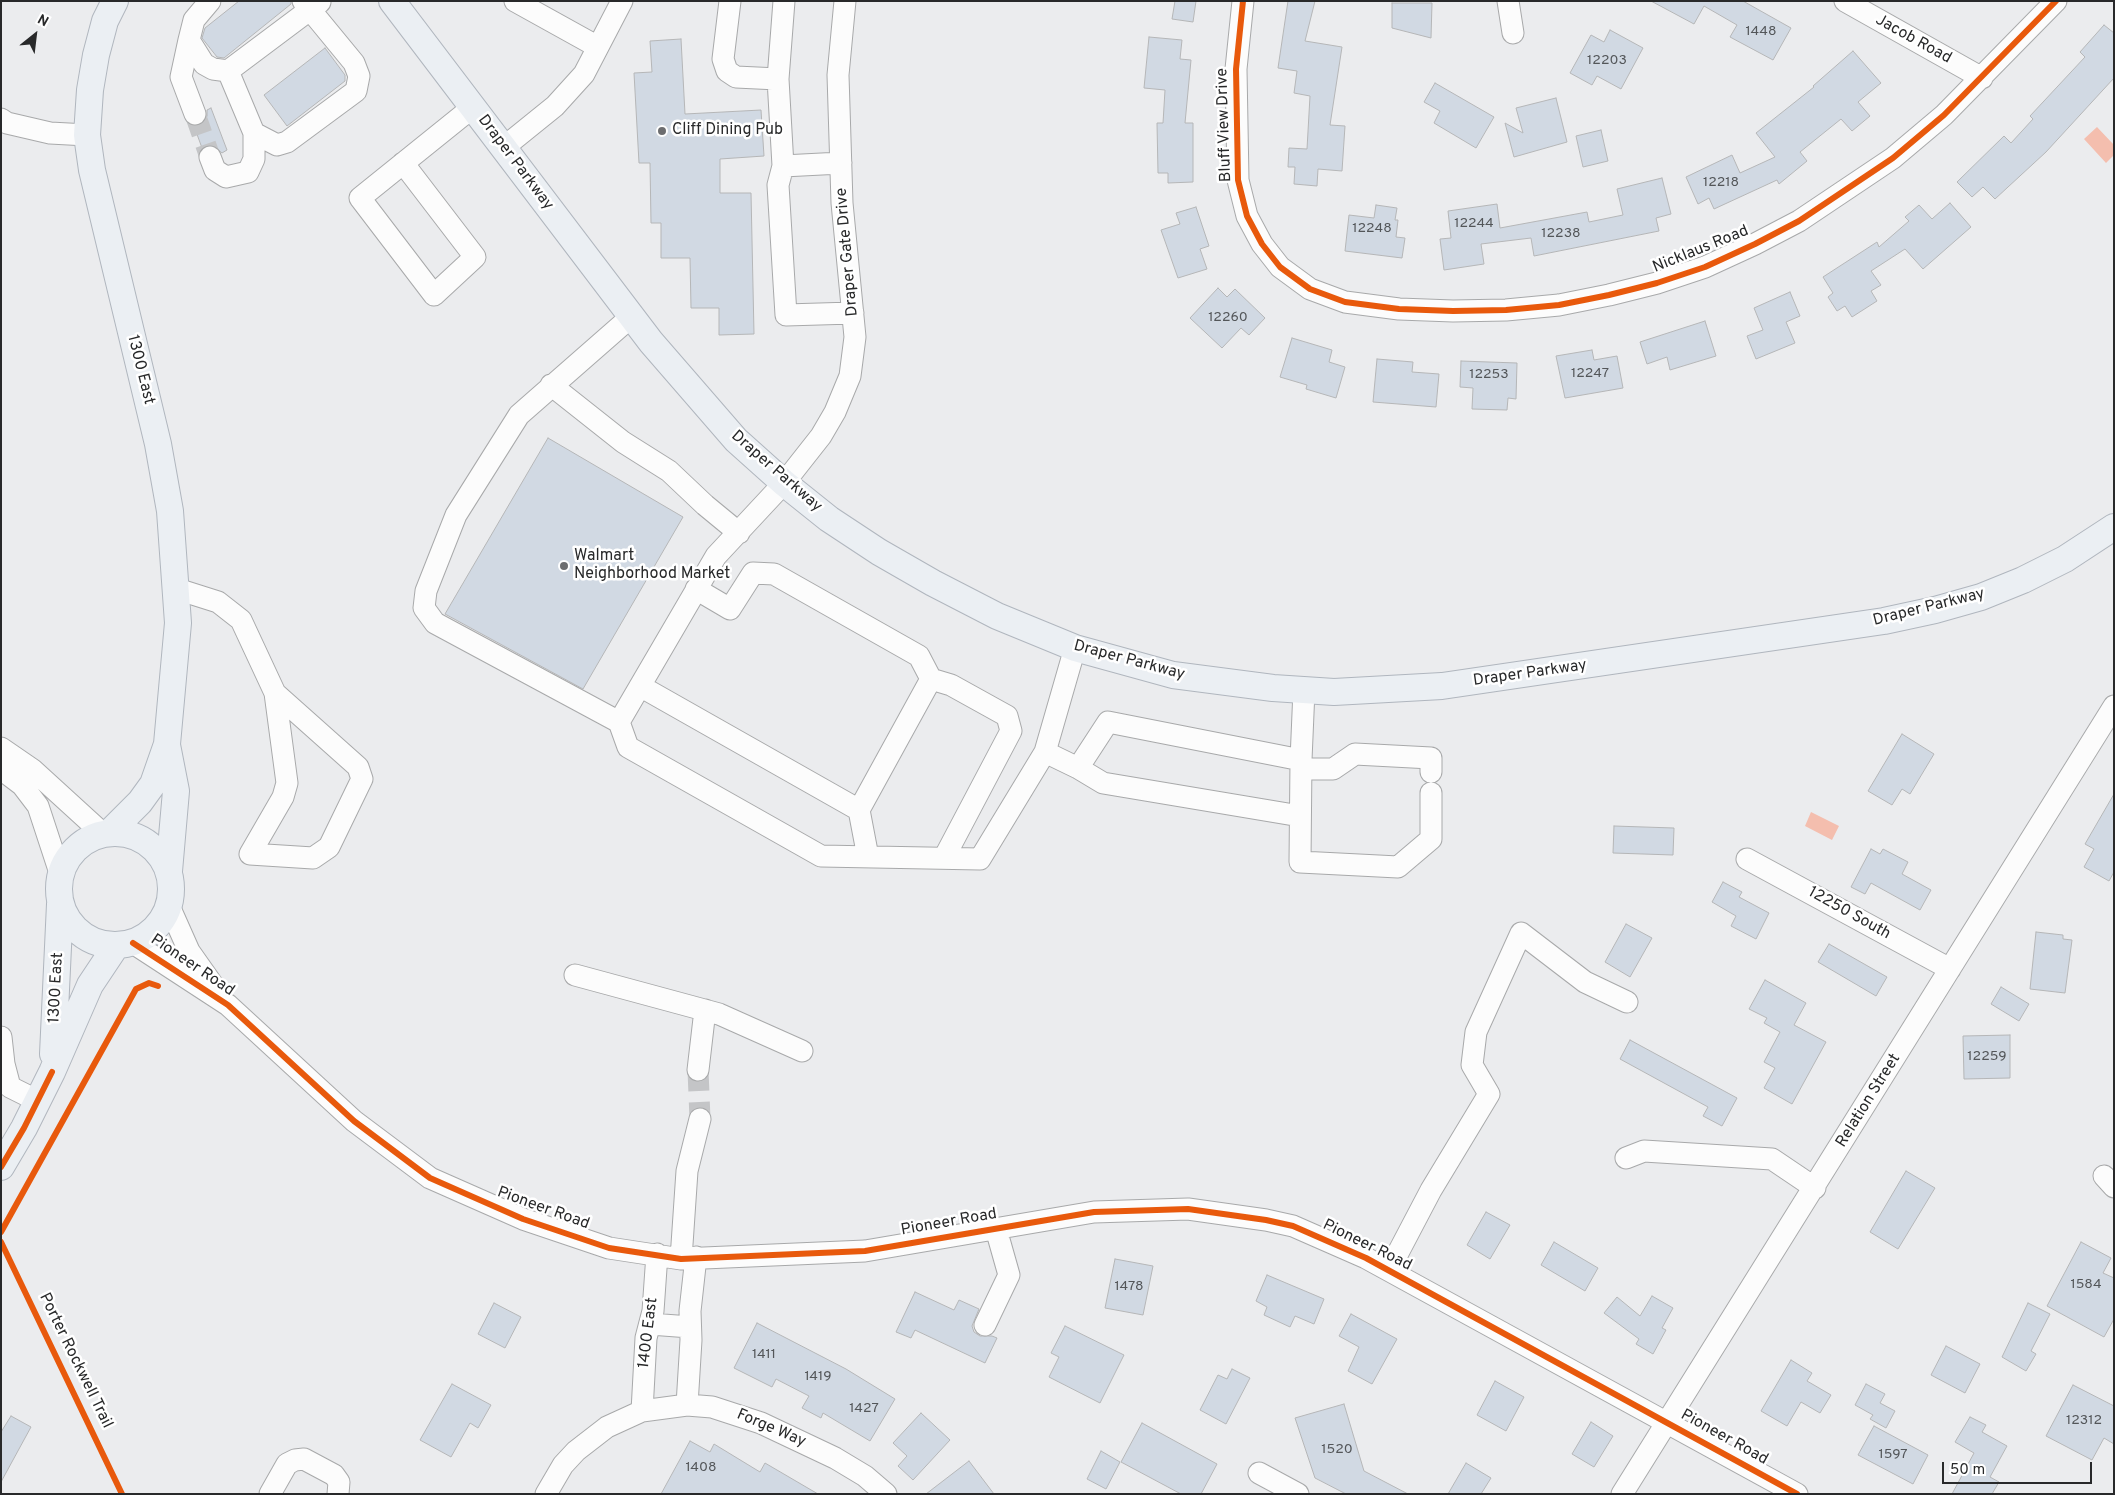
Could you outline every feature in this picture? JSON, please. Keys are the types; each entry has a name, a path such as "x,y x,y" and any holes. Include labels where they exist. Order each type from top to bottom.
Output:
{"main road":[{"name":"1300 East","path":"106,832 140,802 153,784 167,744 178,623 170,511 158,444 92,170 87,135 90,90 96,55 105,21 115,1"},
{"name":"Draper Parkway","path":"392,1 663,356 736,440 784,483 829,519 932,583 997,616 1075,648 1173,675 1304,690 1334,692 1442,686 1884,621 1981,597 2015,584 2065,559 2114,527"},
{"name":"1300 East","path":"167,744 176,791 169,871"},
{"path":"106,832 135,835 156,850 169,871 172,889 169,906 162,921 151,933 124,945 92,940 72,926 60,904 58,888 60,873 69,855 84,841 106,832"},
{"name":"1300 East","path":"52,1072 60,904"},
{"name":"1300 East","path":"1,1168 38,1101 90,984 124,945"}],"street":[{"path":"195,114 181,77 194,20 210,1"},
{"path":"515,1 598,47"},
{"path":"504,148 555,106 584,74 622,1"},
{"path":"730,1 723,59 726,71 736,77 778,79"},
{"path":"784,1 778,79 783,166 778,185 786,315 853,313"},
{"name":"Draper Gate Drive","path":"619,722 716,556 784,483 821,436 835,412 850,376 855,337 841,163 838,75 845,1"},
{"name":"Bluff View Drive","path":"1243,1 1236,68 1238,180 1247,216 1262,244 1280,267"},
{"path":"1508,1 1514,33"},
{"name":"Jacob Road","path":"1845,1 1982,78"},
{"name":"Nicklaus Road","path":"1280,267 1310,289 1345,302 1399,309 1497,310 1559,305 1657,283 1714,263 1800,221 1893,158 1944,115 2056,1"},
{"path":"188,40 204,64 213,69 228,71 311,4 354,63 359,76 356,91 287,142 277,145 254,133"},
{"path":"210,157 215,170 226,177 248,172 254,159 254,133 228,71"},
{"path":"403,163 475,257 434,295 360,198 403,163 473,107"},
{"path":"1,118 7,123 50,132 87,135"},
{"path":"783,166 841,163"},
{"path":"632,316 519,415 456,515 426,591 424,608 435,623 619,722 628,747 821,856 980,859 1046,752 1075,648"},
{"path":"551,385 623,442 669,471 719,518 739,532"},
{"path":"696,589 730,609 753,573 774,574 919,656 931,679 951,685 1007,716 1011,731 944,858"},
{"path":"176,589 218,602 242,620 275,693 287,782 283,797 250,854 312,858 329,847 362,779 358,767 275,693"},
{"path":"868,857 860,810 931,679"},
{"path":"640,686 860,810"},
{"path":"1078,768 1108,722 1301,764 1333,769 1355,754 1431,758 1431,839 1398,867 1300,862 1301,764 1304,690"},
{"name":"Relation Street","path":"1622,1494 1815,1188 2114,706"},
{"path":"1,748 33,770 106,832"},
{"path":"1046,752 1103,782 1300,816"},
{"path":"1,769 22,785 38,806 60,873"},
{"name":"12250 South","path":"1747,859 1950,969"},
{"name":"Pioneer Road","path":"169,906 189,952 228,1005 354,1121 430,1178 523,1220 609,1248 689,1258 865,1251 1094,1212 1188,1209 1266,1220 1293,1226 1388,1270 1797,1494"},
{"path":"1388,1270 1431,1190 1489,1094 1472,1066 1476,1032 1521,933 1585,982 1627,1002"},
{"name":"Pioneer Road","path":"124,945 228,1005"},
{"path":"575,976 706,1010 802,1051"},
{"path":"698,1070 706,1010"},
{"path":"1,1037 4,1064 10,1087 38,1101"},
{"path":"687,1406 690,1310 687,1171 700,1119"},
{"path":"1626,1158 1644,1151 1772,1159 1815,1188"},
{"path":"985,1325 1009,1275 996,1229"},
{"name":"1400 East","path":"642,1411 645,1355 657,1254"},
{"path":"650,1324 690,1327"},
{"name":"Forge Way","path":"546,1494 563,1465 576,1451 607,1427 642,1411 687,1406 712,1407 761,1422 835,1458 865,1476 886,1494"},
{"path":"270,1494 287,1464 295,1460 304,1459 334,1475 339,1482 338,1494"},
{"path":"1259,1473 1298,1494"}],"shaded area":[{"path":"2097,127 2114,145 2114,155 2106,163 2084,139"},
{"path":"1811,812 1839,826 1832,840 1805,826"}],"building":[{"path":"239,1 291,1 291,4 224,58 217,57 202,38 205,28"},
{"path":"1175,1 1196,1 1193,22 1172,19"},
{"path":"1288,1 1315,1 1305,41 1342,47 1330,125 1345,126 1342,171 1318,169 1317,186 1294,184 1295,167 1288,167 1289,148 1307,149 1310,96 1294,93 1297,71 1278,68"},
{"path":"1651,1 1743,1 1791,28 1773,60 1730,37 1737,25 1704,6 1694,24"},
{"path":"1392,3 1432,3 1431,38 1392,28"},
{"path":"2104,25 2114,33 2114,78 2046,152 1995,199 1983,187 1972,197 1957,182 2004,136 2011,143 2033,119 2030,116 2085,57 2080,52"},
{"path":"1610,30 1643,48 1621,89 1597,76 1592,85 1570,73 1591,35 1604,42"},
{"path":"1149,37 1182,40 1180,59 1191,60 1185,123 1193,123 1193,182 1168,183 1168,173 1158,173 1157,123 1163,123 1165,90 1144,88"},
{"path":"681,39 685,114 761,110 764,156 720,159 720,193 751,193 754,334 719,335 719,308 691,308 690,258 661,258 661,223 651,223 650,163 639,163 634,73 652,72 650,41"},
{"path":"325,48 345,75 345,81 287,126 264,95"},
{"path":"1853,51 1881,83 1858,102 1870,116 1852,131 1841,119 1800,152 1807,161 1779,184 1777,180 1714,209 1709,198 1698,204 1686,177 1732,155 1740,173 1775,157 1756,133 1814,87"},
{"path":"1435,83 1494,117 1476,148 1434,123 1440,111 1424,102"},
{"path":"1556,98 1567,142 1514,157 1505,123 1523,133 1516,108"},
{"path":"211,108 227,150 222,153 212,145 202,148 194,126 204,122 207,110"},
{"path":"1601,130 1608,161 1583,167 1576,136"},
{"path":"1662,178 1671,214 1656,218 1659,231 1534,256 1531,238 1481,244 1484,264 1444,270 1440,239 1451,238 1448,211 1497,204 1500,228 1587,212 1589,222 1623,215 1617,189"},
{"path":"1950,203 1971,227 1923,269 1905,249 1871,271 1881,285 1871,291 1877,301 1852,317 1845,306 1837,311 1828,297 1833,293 1823,277 1877,242 1879,247 1909,221 1905,217 1919,205 1932,219"},
{"path":"1376,205 1397,208 1395,220 1398,220 1396,237 1405,238 1402,258 1345,251 1349,215 1374,218"},
{"path":"1196,207 1209,246 1200,249 1207,269 1178,278 1161,230 1180,224 1176,213"},
{"path":"1218,288 1227,297 1235,289 1265,318 1249,335 1241,328 1222,348 1190,318"},
{"path":"1790,292 1800,316 1786,322 1795,343 1756,359 1747,336 1763,330 1754,308"},
{"path":"1705,321 1716,356 1670,370 1667,357 1647,364 1640,342"},
{"path":"1292,338 1332,350 1329,362 1345,367 1336,398 1306,389 1307,385 1280,377"},
{"path":"1592,350 1594,360 1617,356 1623,388 1565,398 1556,356"},
{"path":"1377,359 1413,362 1412,372 1439,374 1436,407 1373,402"},
{"path":"1461,361 1517,363 1516,399 1508,398 1507,410 1472,409 1473,388 1460,387"},
{"name":"Walmart Neighborhood Market","path":"548,438 683,517 583,689 445,614"},
{"path":"1902,734 1934,754 1910,794 1902,789 1892,805 1868,791"},
{"path":"2114,794 2114,872 2109,881 2084,867 2094,849 2085,844"},
{"path":"1614,826 1674,828 1673,855 1613,853"},
{"path":"1871,849 1880,854 1883,849 1908,862 1902,874 1931,890 1920,910 1871,883 1865,894 1851,887"},
{"path":"1723,882 1742,892 1739,897 1769,913 1756,939 1731,926 1736,916 1712,902"},
{"path":"1626,924 1652,938 1630,977 1605,962"},
{"path":"2036,932 2063,935 2063,939 2072,940 2065,993 2030,989"},
{"path":"1829,944 1887,977 1876,996 1818,962"},
{"path":"1765,980 1806,1003 1794,1025 1826,1042 1792,1104 1764,1088 1775,1068 1764,1062 1780,1032 1764,1023 1767,1018 1749,1009"},
{"path":"2001,987 2029,1004 2019,1021 1991,1004"},
{"path":"2010,1035 2010,1078 1964,1079 1963,1036"},
{"path":"1630,1040 1737,1098 1722,1126 1703,1116 1708,1107 1620,1059"},
{"path":"1906,1171 1935,1188 1898,1249 1870,1232"},
{"path":"1486,1212 1510,1225 1490,1259 1467,1245"},
{"path":"1554,1242 1598,1268 1585,1291 1541,1265"},
{"path":"2081,1242 2111,1258 2103,1273 2114,1278 2114,1319 2104,1337 2047,1306"},
{"path":"1115,1259 1153,1266 1143,1315 1105,1308"},
{"path":"1267,1275 1324,1299 1314,1324 1295,1316 1290,1327 1264,1315 1267,1307 1256,1301"},
{"path":"915,1292 954,1310 959,1300 979,1309 972,1326 974,1332 980,1336 997,1338 985,1363 915,1330 911,1338 896,1332"},
{"path":"1652,1296 1673,1308 1662,1328 1666,1330 1653,1354 1636,1344 1639,1339 1604,1313 1617,1297 1640,1316"},
{"path":"494,1303 521,1317 505,1348 478,1334"},
{"path":"2028,1303 2050,1314 2031,1351 2036,1354 2026,1371 2002,1357"},
{"path":"1351,1314 1397,1339 1372,1384 1348,1371 1359,1347 1339,1336"},
{"path":"757,1323 846,1369 895,1399 870,1441 823,1413 821,1418 802,1408 809,1396 776,1379 772,1387 734,1368"},
{"path":"1065,1326 1124,1355 1100,1403 1049,1377 1059,1357 1051,1353"},
{"path":"1946,1346 1980,1364 1965,1393 1931,1375"},
{"path":"1791,1360 1812,1373 1807,1381 1831,1395 1820,1413 1801,1402 1787,1426 1761,1411"},
{"path":"1232,1369 1250,1378 1226,1424 1200,1410 1218,1375 1227,1379"},
{"path":"1495,1381 1524,1397 1506,1431 1477,1415"},
{"path":"452,1384 491,1405 478,1428 470,1423 451,1457 420,1440"},
{"path":"1866,1384 1885,1394 1880,1403 1895,1411 1886,1428 1870,1419 1873,1415 1855,1405"},
{"path":"2073,1385 2114,1406 2114,1444 2104,1438 2092,1460 2046,1436"},
{"path":"1344,1404 1364,1471 1408,1494 1346,1494 1315,1478 1295,1418"},
{"path":"921,1413 950,1440 913,1480 898,1466 907,1456 893,1443"},
{"path":"11,1416 31,1427 1,1482 1,1432"},
{"path":"1970,1417 1986,1425 1982,1432 2007,1446 1990,1477 1999,1482 1992,1494 1952,1494 1974,1453 1955,1442"},
{"path":"1591,1422 1613,1436 1594,1467 1572,1454"},
{"path":"1142,1423 1217,1464 1201,1494 1181,1494 1121,1462"},
{"path":"1874,1426 1928,1455 1913,1484 1858,1455"},
{"path":"690,1441 710,1452 714,1444 760,1472 765,1463 818,1494 661,1494"},
{"path":"1101,1451 1120,1462 1106,1489 1087,1479"},
{"path":"969,1461 994,1494 926,1494"},
{"path":"1466,1463 1491,1478 1481,1494 1448,1494"}],"tunnel":[{"path":"195,114 210,157"},
{"path":"698,1070 700,1119"}],"cycle path":[{"path":"1243,1 1236,69 1238,180 1247,216 1262,244 1280,267 1310,289 1345,302 1399,309 1453,311 1506,310 1559,305 1609,295 1657,283 1705,267 1755,244 1799,221 1893,158 1944,115 2056,1"},
{"path":"133,943 228,1005 354,1121 430,1178 523,1219 609,1248 681,1259 865,1251 1094,1212 1188,1209 1266,1220 1293,1226 1366,1258 1797,1494"},
{"path":"1,1232 136,989 149,983 158,986"},
{"path":"1,1167 24,1128 52,1072"},
{"name":"Porter Rockwell Trail","path":"1,1242 122,1494"}],"place":[{"name":"Cliff Dining Pub","path":"662,131"},
{"name":"Walmart Neighborhood Market","path":"564,566"}]}
